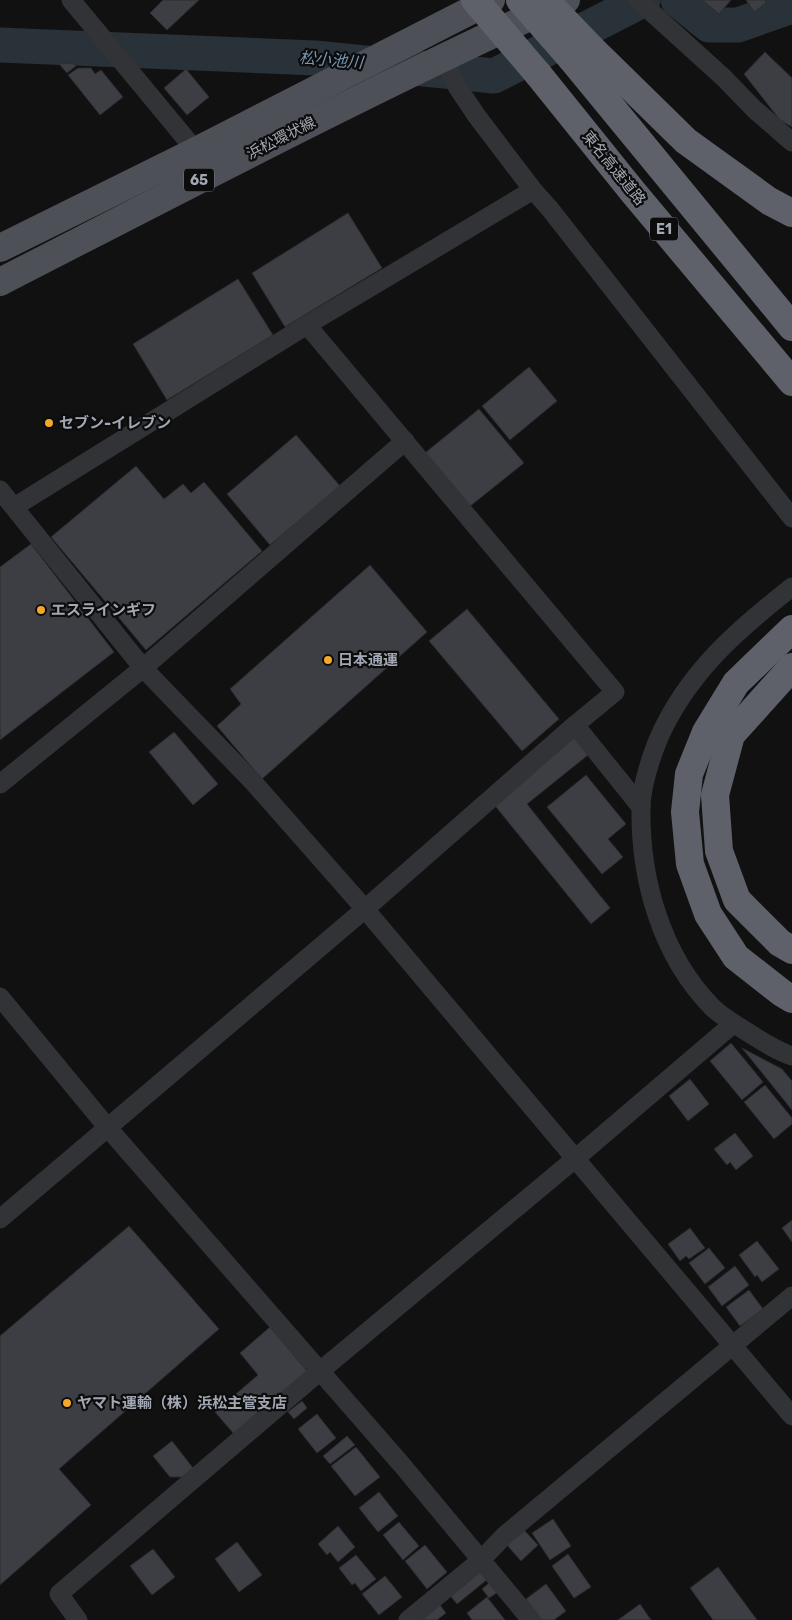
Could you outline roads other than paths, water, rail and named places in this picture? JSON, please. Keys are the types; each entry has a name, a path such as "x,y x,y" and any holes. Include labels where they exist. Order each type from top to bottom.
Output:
{"highway":[{"name":"東名高速道路","path":"474,0 538,74 639,199 792,382"},
{"name":"E1","path":"520,0 581,53 792,327"},
{"path":"545,0 581,53 686,141 769,200 792,213"},
{"path":"792,630 736,684 706,732 689,774 685,812 690,864 708,914 736,957 782,994 792,999"},
{"path":"792,667 731,735 715,795 719,851 737,900 780,943 792,950"}],"main road":[{"name":"浜松環状線","path":"0,248 196,151 492,0"},
{"name":"浜松環状線","path":"0,282 295,130 451,53 566,0"}],"street":[{"path":"71,0 196,151"},
{"path":"642,4 792,142"},
{"path":"451,53 458,88 476,115 792,518"},
{"path":"14,507 307,325 533,190"},
{"path":"0,1219 615,692 307,325"},
{"path":"0,784 142,668 404,441"},
{"path":"0,490 142,668 254,783 364,909 792,1416"},
{"path":"792,587 728,640 706,663 676,705 664,726 654,750 641,806 643,853 648,885 657,915 672,951 693,984 712,1007 733,1024 780,1052 792,1056"},
{"path":"576,725 641,806"},
{"path":"0,997 108,1128 402,1465 531,1620"},
{"path":"78,1620 59,1594 319,1372 576,1158 733,1024"},
{"path":"408,1620 480,1560 504,1536 792,1296"}],"waterway":[{"name":"松小池川","path":"0,45 315,58 494,76 643,0"},
{"name":"松小池川","path":"678,0 709,25 738,25 792,6"}],"place":[{"name":"セブン-イレブン","path":"49,423"},
{"name":"エスラインギフ","path":"41,610"},
{"name":"日本通運","path":"328,660"},
{"name":"ヤマト運輸（株）浜松主管支店","path":"67,1403"}]}
